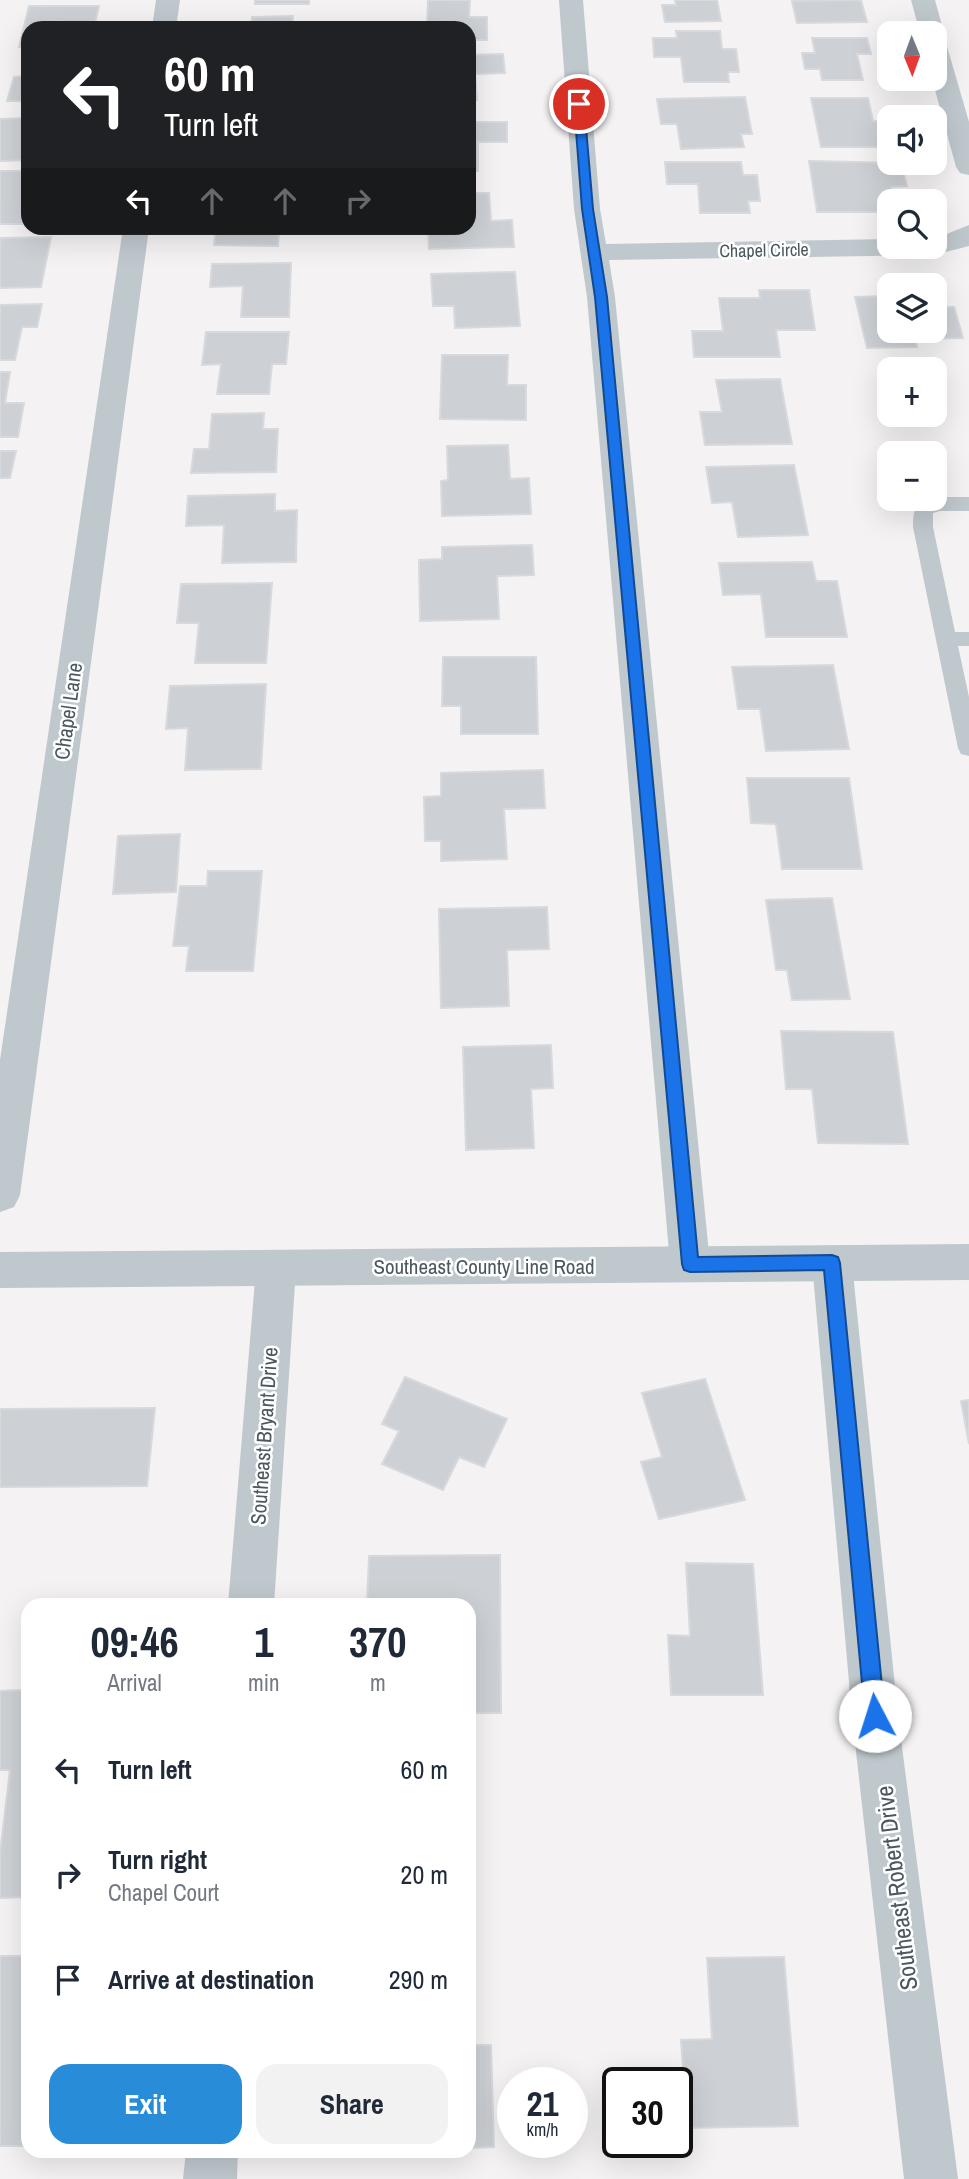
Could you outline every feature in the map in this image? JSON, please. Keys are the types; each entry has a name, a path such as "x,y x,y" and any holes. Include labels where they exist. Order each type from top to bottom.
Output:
{"street":[{"path":"165,21 168,0"},
{"path":"571,0 587,209 601,297 690,1264"},
{"path":"923,0 929,21"},
{"path":"947,89 969,167"},
{"name":"Chapel Circle","path":"947,244 958,241 969,233"},
{"name":"Chapel Lane","path":"0,1195 135,235"},
{"name":"Chapel Circle","path":"594,252 877,248"},
{"name":"Southeast County Line Road","path":"0,1270 969,1262"},
{"name":"Southeast Robert Drive","path":"832,1263 875,1716 931,2179"},
{"name":"Southeast Bryant Drive","path":"252,1598 276,1268"},
{"path":"210,2179 212,2158"}],"lane":[{"path":"969,504 938,504 923,510 923,527 969,748"},
{"path":"947,639 969,639"}],"building":[{"path":"255,0 309,0 309,4 255,4"},
{"path":"428,0 470,0 469,17 487,17 487,40 476,40 476,21 427,21"},
{"path":"675,0 717,0 721,21 665,22 662,5 676,5"},
{"path":"861,0 867,22 797,23 792,1"},
{"path":"29,6 99,6 95,21 25,21"},
{"path":"293,16 293,21 252,21 252,17"},
{"path":"676,31 720,31 722,49 736,49 739,72 728,72 729,82 684,82 681,57 654,57 653,38 677,38"},
{"path":"812,38 867,38 871,54 857,54 863,80 822,80 820,69 805,69 802,53 815,53"},
{"path":"503,54 505,73 476,74 476,55"},
{"path":"21,76 21,101 7,101 14,77"},
{"path":"745,97 752,134 741,134 744,147 681,149 677,124 661,124 657,99"},
{"path":"811,98 868,98 873,121 877,121 877,147 821,147"},
{"path":"21,118 21,160 0,161 0,119"},
{"path":"476,122 507,122 507,142 478,142 478,171"},
{"path":"809,161 877,162 877,175 904,175 907,186 877,189 877,212 817,212"},
{"path":"665,162 741,162 743,175 757,175 760,201 748,201 750,213 700,213 698,184 667,184"},
{"path":"0,171 21,171 21,224 0,224"},
{"path":"476,193 489,193 491,221 512,220 514,247 429,249 428,235 476,235"},
{"path":"215,235 279,235 278,246 214,245"},
{"path":"51,237 41,287 0,288 0,238"},
{"path":"291,263 289,317 241,317 243,286 210,287 212,264"},
{"path":"515,272 520,326 455,328 454,306 433,306 431,274"},
{"path":"759,290 809,290 815,330 776,330 780,357 694,357 692,331 723,331 719,298 760,298"},
{"path":"877,296 877,343 916,343 917,347 867,348 855,297"},
{"path":"42,304 37,327 22,327 15,360 0,360 0,305"},
{"path":"947,307 954,307 963,338 947,338"},
{"path":"206,332 289,332 286,364 272,364 269,394 217,394 221,364 202,365"},
{"path":"442,355 508,355 507,385 526,385 526,420 440,419"},
{"path":"0,372 10,372 5,403 24,403 18,437 0,437"},
{"path":"780,379 792,444 705,445 700,412 722,412 716,380"},
{"path":"264,413 263,429 278,429 276,472 191,473 194,449 209,449 212,414"},
{"path":"508,445 510,479 529,478 531,514 442,516 441,481 448,480 447,446"},
{"path":"0,451 16,451 10,478 0,478"},
{"path":"794,465 808,535 738,537 732,502 712,503 706,467"},
{"path":"275,494 275,511 297,510 296,562 222,563 224,525 186,526 188,496"},
{"path":"532,545 534,575 497,576 499,619 420,621 419,560 442,559 442,547"},
{"path":"812,562 816,581 837,581 847,637 766,637 761,594 723,595 719,563"},
{"path":"272,583 266,663 195,663 199,623 177,623 181,584"},
{"path":"443,657 536,657 538,734 461,734 461,706 442,706"},
{"path":"833,665 849,749 766,751 760,709 738,709 732,667"},
{"path":"266,684 261,769 185,770 188,728 166,729 170,686"},
{"path":"543,770 545,808 504,809 507,859 441,861 441,841 425,841 424,797 441,796 441,773"},
{"path":"747,778 849,778 862,869 782,869 776,824 751,823"},
{"path":"180,834 176,892 113,894 118,836"},
{"path":"208,871 262,871 253,971 186,971 189,946 173,946 180,886 207,886"},
{"path":"832,898 850,999 792,1000 787,970 776,970 766,900"},
{"path":"547,907 549,949 507,950 509,1006 441,1008 439,909"},
{"path":"781,1031 893,1032 908,1144 818,1143 812,1089 786,1089"},
{"path":"551,1045 553,1088 531,1089 534,1148 466,1150 463,1047"},
{"path":"405,1377 507,1419 484,1467 459,1457 443,1490 382,1464 399,1431 382,1424"},
{"path":"705,1379 745,1500 659,1519 641,1462 662,1457 642,1393"},
{"path":"969,1400 969,1444 961,1401"},
{"path":"155,1408 147,1486 0,1487 0,1409"},
{"path":"500,1555 501,1713 476,1713 476,1598 367,1598 369,1556"},
{"path":"686,1563 753,1564 763,1695 671,1695 668,1635 690,1636"},
{"path":"21,1690 21,1897 0,1898 0,1853 10,1770 0,1770 0,1691"},
{"path":"0,1956 21,1956 21,2146 0,2146"},
{"path":"784,1957 798,2126 693,2128 693,2067 683,2067 681,2040 712,2039 707,1958"},
{"path":"476,2045 491,2045 494,2147 476,2148"}],"route":[{"path":"579,104 587,209 601,297 690,1264 832,1263 875,1716"}]}
